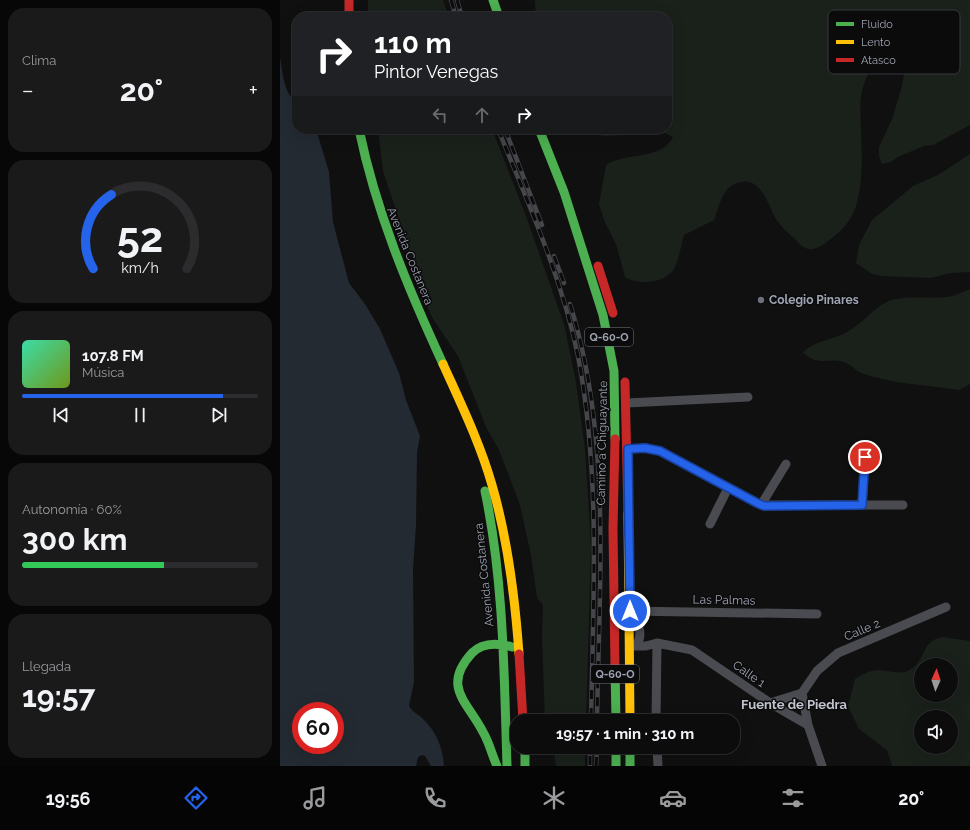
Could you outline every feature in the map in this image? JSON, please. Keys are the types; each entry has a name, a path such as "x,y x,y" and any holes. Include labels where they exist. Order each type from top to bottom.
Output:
{"main road":[{"path":"349,0 349,12"},
{"path":"493,0 497,12"},
{"name":"Avenida Costanera","path":"360,134 374,194 387,236 481,452 501,513 514,585 520,654 523,714"},
{"name":"Camino a Chiguayante","path":"542,134 564,192 603,315 612,352 616,410 613,499 616,714"},
{"name":"Q-60-O","path":"596,259 616,324"},
{"name":"Camino a Chiguayante","path":"624,376 627,403 630,611 632,646 630,714"},
{"name":"Avenida Costanera","path":"453,387 473,446 491,520 498,569 503,644 507,766"},
{"path":"615,628 632,646"},
{"path":"497,766 483,730 461,698 458,678 463,663 474,651 489,644 503,644 511,647 520,654"},
{"path":"524,754 525,766"},
{"path":"616,754 616,766"},
{"path":"630,754 630,766"}],"street":[{"path":"627,403 748,397"},
{"path":"628,449 645,448 660,451 761,505 903,505"},
{"path":"862,505 865,457"},
{"path":"761,505 786,464"},
{"path":"710,524 728,488"},
{"name":"Calle 2","path":"802,693 817,671 838,653 946,607"},
{"path":"630,611 639,627 640,636 632,646"},
{"name":"Las Palmas","path":"630,611 817,614"},
{"name":"Calle 1","path":"640,636 657,643"},
{"path":"656,714 657,643"},
{"name":"Calle 1","path":"632,646 657,643 676,645 692,650 770,703 808,725"},
{"path":"770,703 802,693 808,725 822,766"},
{"path":"657,754 658,766"}],"shaded area":[{"path":"368,0 443,0 447,12 368,12"},
{"path":"535,0 970,0 970,125 933,145 924,146 898,157 891,162 882,164 879,156 879,147 892,119 904,74 960,74 960,10 828,10 828,74 869,74 863,86 860,111 862,169 860,188 856,206 845,226 837,234 817,248 805,248 778,222 759,188 747,182 740,182 734,184 725,192 714,220 684,235 677,261 670,274 664,278 651,282 630,280 625,277 616,244 604,220 599,204 606,165 614,161 660,150 667,145 673,137 667,134 672,134 672,12 536,12"},
{"path":"280,58 286,88 292,98 292,134 318,134 329,172 333,222 349,283 365,304 380,329 399,373 406,400 420,436 417,452 416,525 413,569 414,682 409,706 428,724 435,734 442,753 444,766 431,766 425,756 422,755 418,757 416,766 280,766"},
{"path":"379,134 494,134 526,216 564,324 576,382 585,449 591,547 586,714 545,714 542,635 543,605 537,598 531,555 520,505 499,450 486,427 458,356 433,319 425,302 383,171"},
{"path":"594,134 645,134 604,136"},
{"path":"970,154 970,272 950,273 931,278 881,276 872,274 856,263 859,245 872,220 913,186 938,175"},
{"path":"970,289 970,384 959,390 885,380 859,372 846,363 840,361 819,361 808,357 803,352 813,345 836,337 854,328 877,308 890,301 910,298 947,297"},
{"path":"942,637 970,641 970,766 892,766 887,750 859,729 848,706 855,679 872,671 902,672 914,667 914,702 958,702 958,658 921,658 930,642"},
{"path":"554,754 585,754 585,766 556,766"}],"railway":[{"path":"451,0 455,12"},
{"path":"457,0 461,12"},
{"path":"500,134 554,269 578,356 585,401 593,492 594,584 591,714"},
{"path":"507,134 542,225"},
{"path":"554,256 564,283"},
{"path":"570,304 583,354 592,406 598,458 600,564 597,714"},
{"path":"590,754 590,765"},
{"path":"596,766 597,754"}],"traffic: fast":[{"path":"493,0 497,12"},
{"path":"360,134 374,190 394,249 443,364"},
{"path":"541,134 564,192 603,315 614,371 615,439"},
{"path":"485,491 500,594 507,766"},
{"path":"497,766 485,736 460,694 458,685 459,675 463,665 476,649 491,644 512,647"},
{"path":"615,667 616,714"},
{"path":"525,754 525,766"},
{"path":"616,754 616,766"},
{"path":"630,754 630,766"}],"traffic: slow":[{"path":"443,364 476,439 498,506 510,569 519,654"},
{"path":"628,513 630,714"}],"traffic: jam":[{"path":"349,0 349,12"},
{"path":"598,266 613,313"},
{"path":"625,382 628,513"},
{"path":"615,439 613,529 615,667"},
{"path":"519,654 523,714"}],"place":[{"name":"Colegio Pinares","path":"761,300"}],"district":[{"name":"Fuente de Piedra","path":"794,704"}],"route":[{"path":"630,611 628,449 645,448 660,451 764,506 862,505 865,457"}]}
